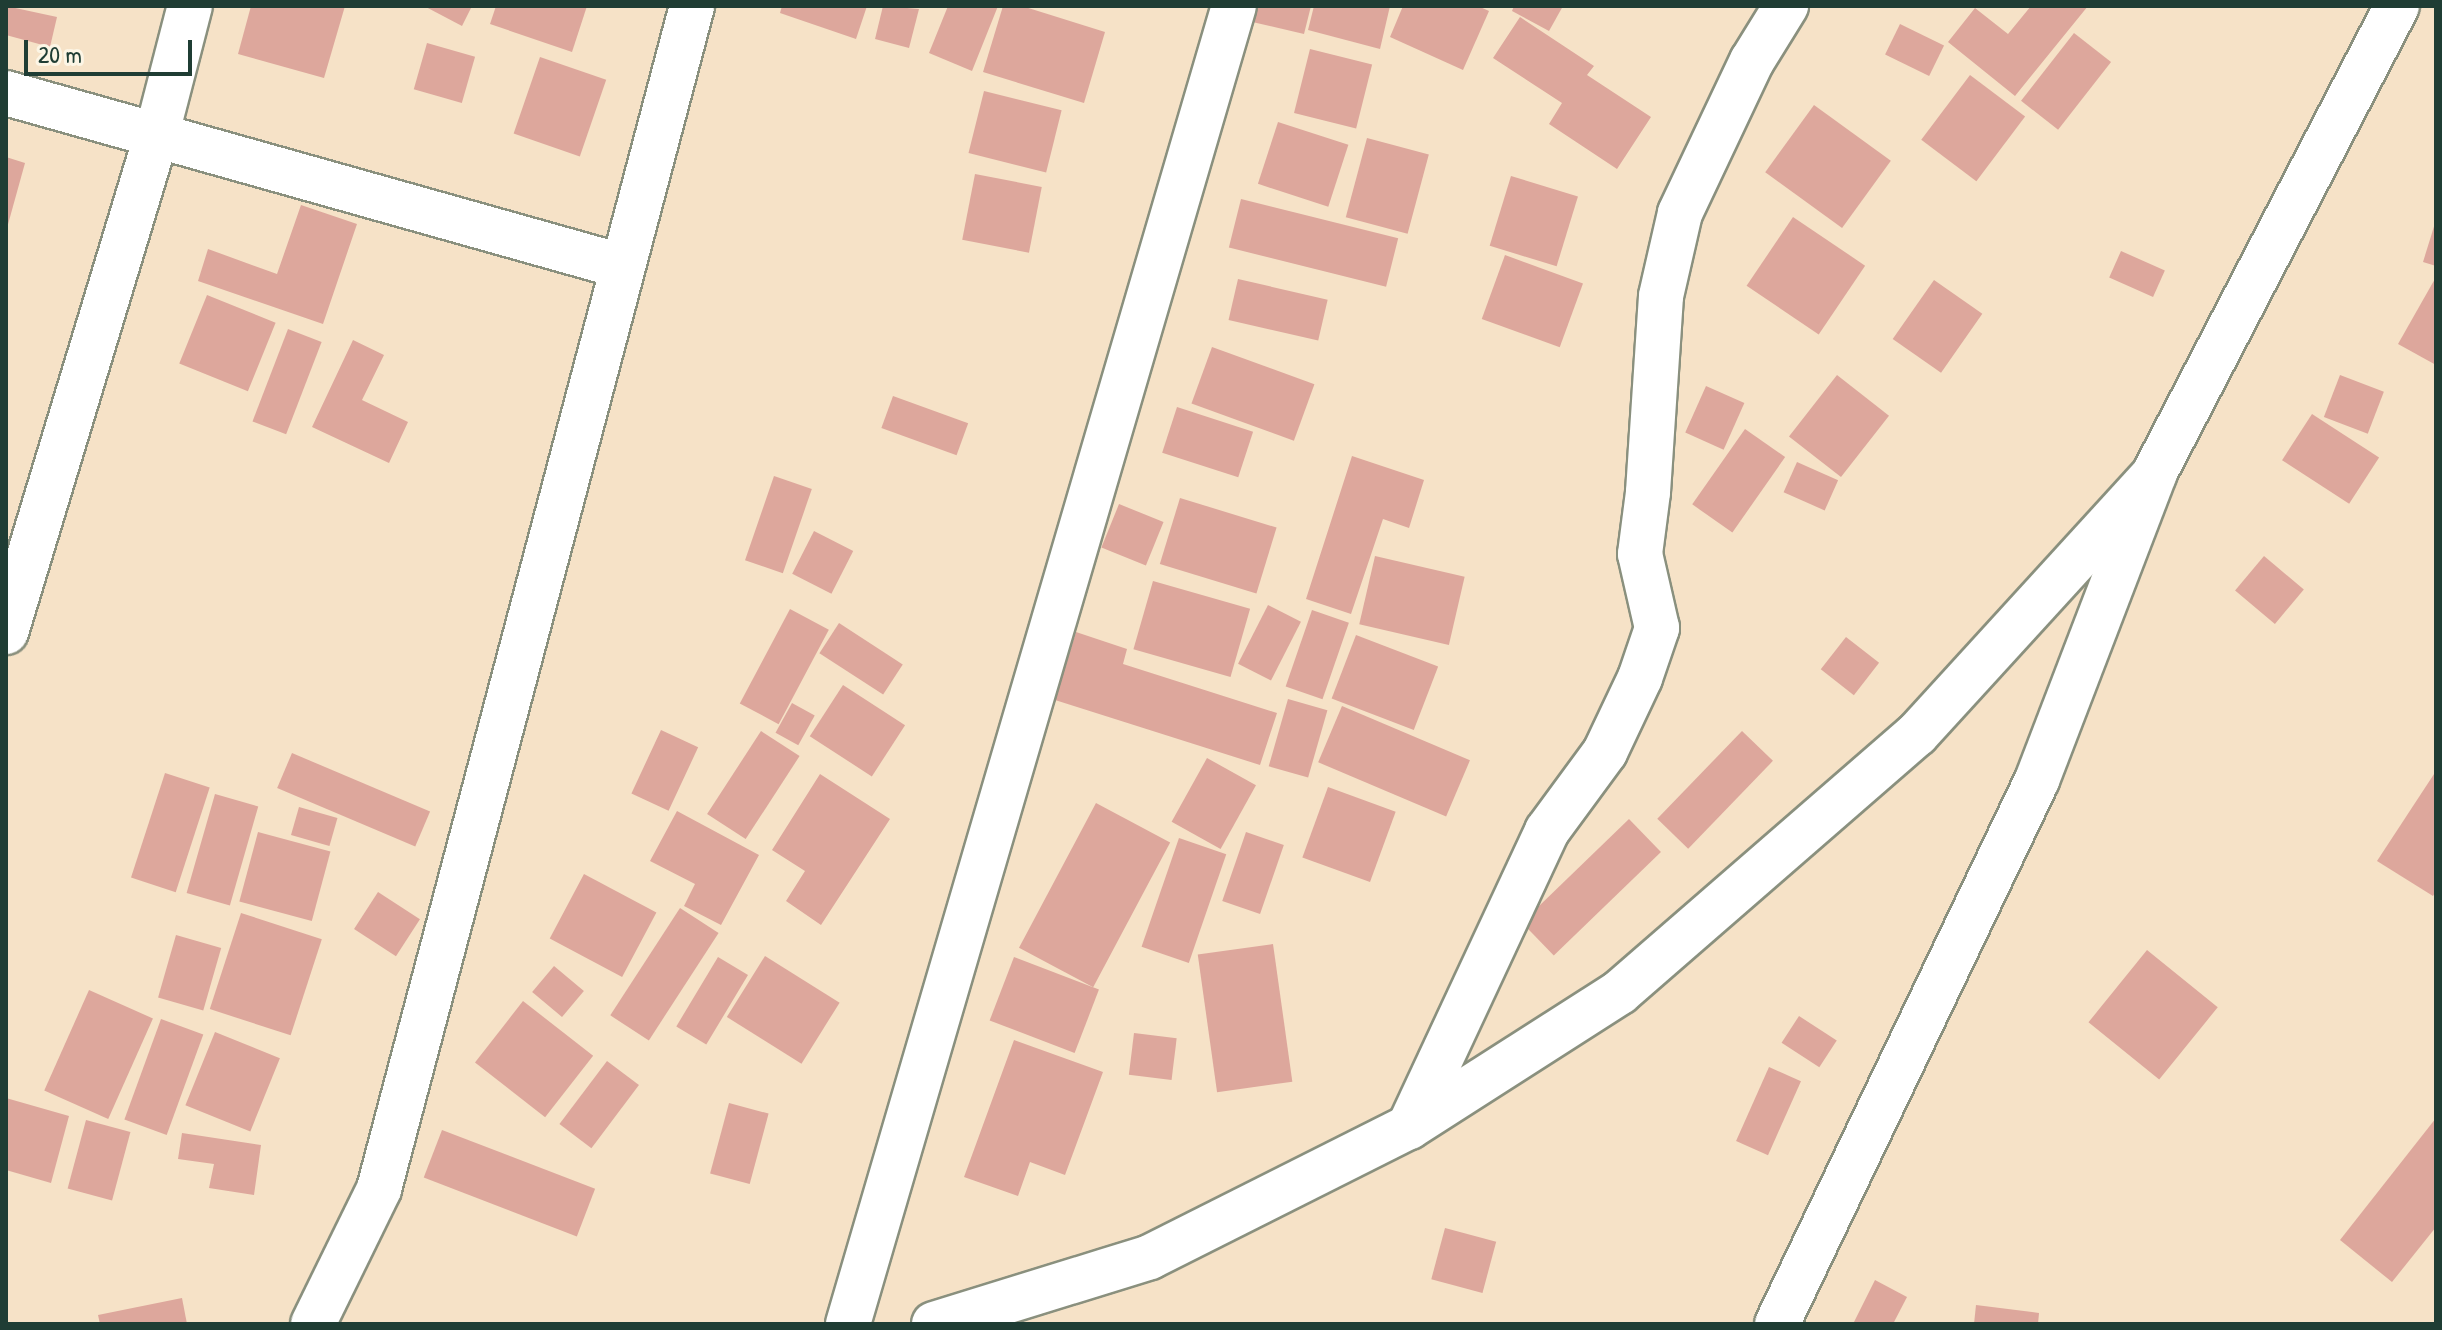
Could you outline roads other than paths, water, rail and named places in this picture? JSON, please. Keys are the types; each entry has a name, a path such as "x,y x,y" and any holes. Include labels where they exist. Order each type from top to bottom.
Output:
{"street":[{"path":"6,632 156,137 190,6"},
{"path":"313,1324 379,1189 692,6"},
{"path":"848,1324 1234,6"},
{"path":"1409,1127 1547,831 1605,752 1640,678 1657,628 1640,554 1648,492 1661,296 1680,213 1752,61 1786,6"},
{"path":"1777,1324 2037,780 2155,472 2397,6"},
{"path":"6,93 621,266"},
{"path":"934,1324 1150,1257 1409,1127 1620,992 1917,734 2155,472"}]}
